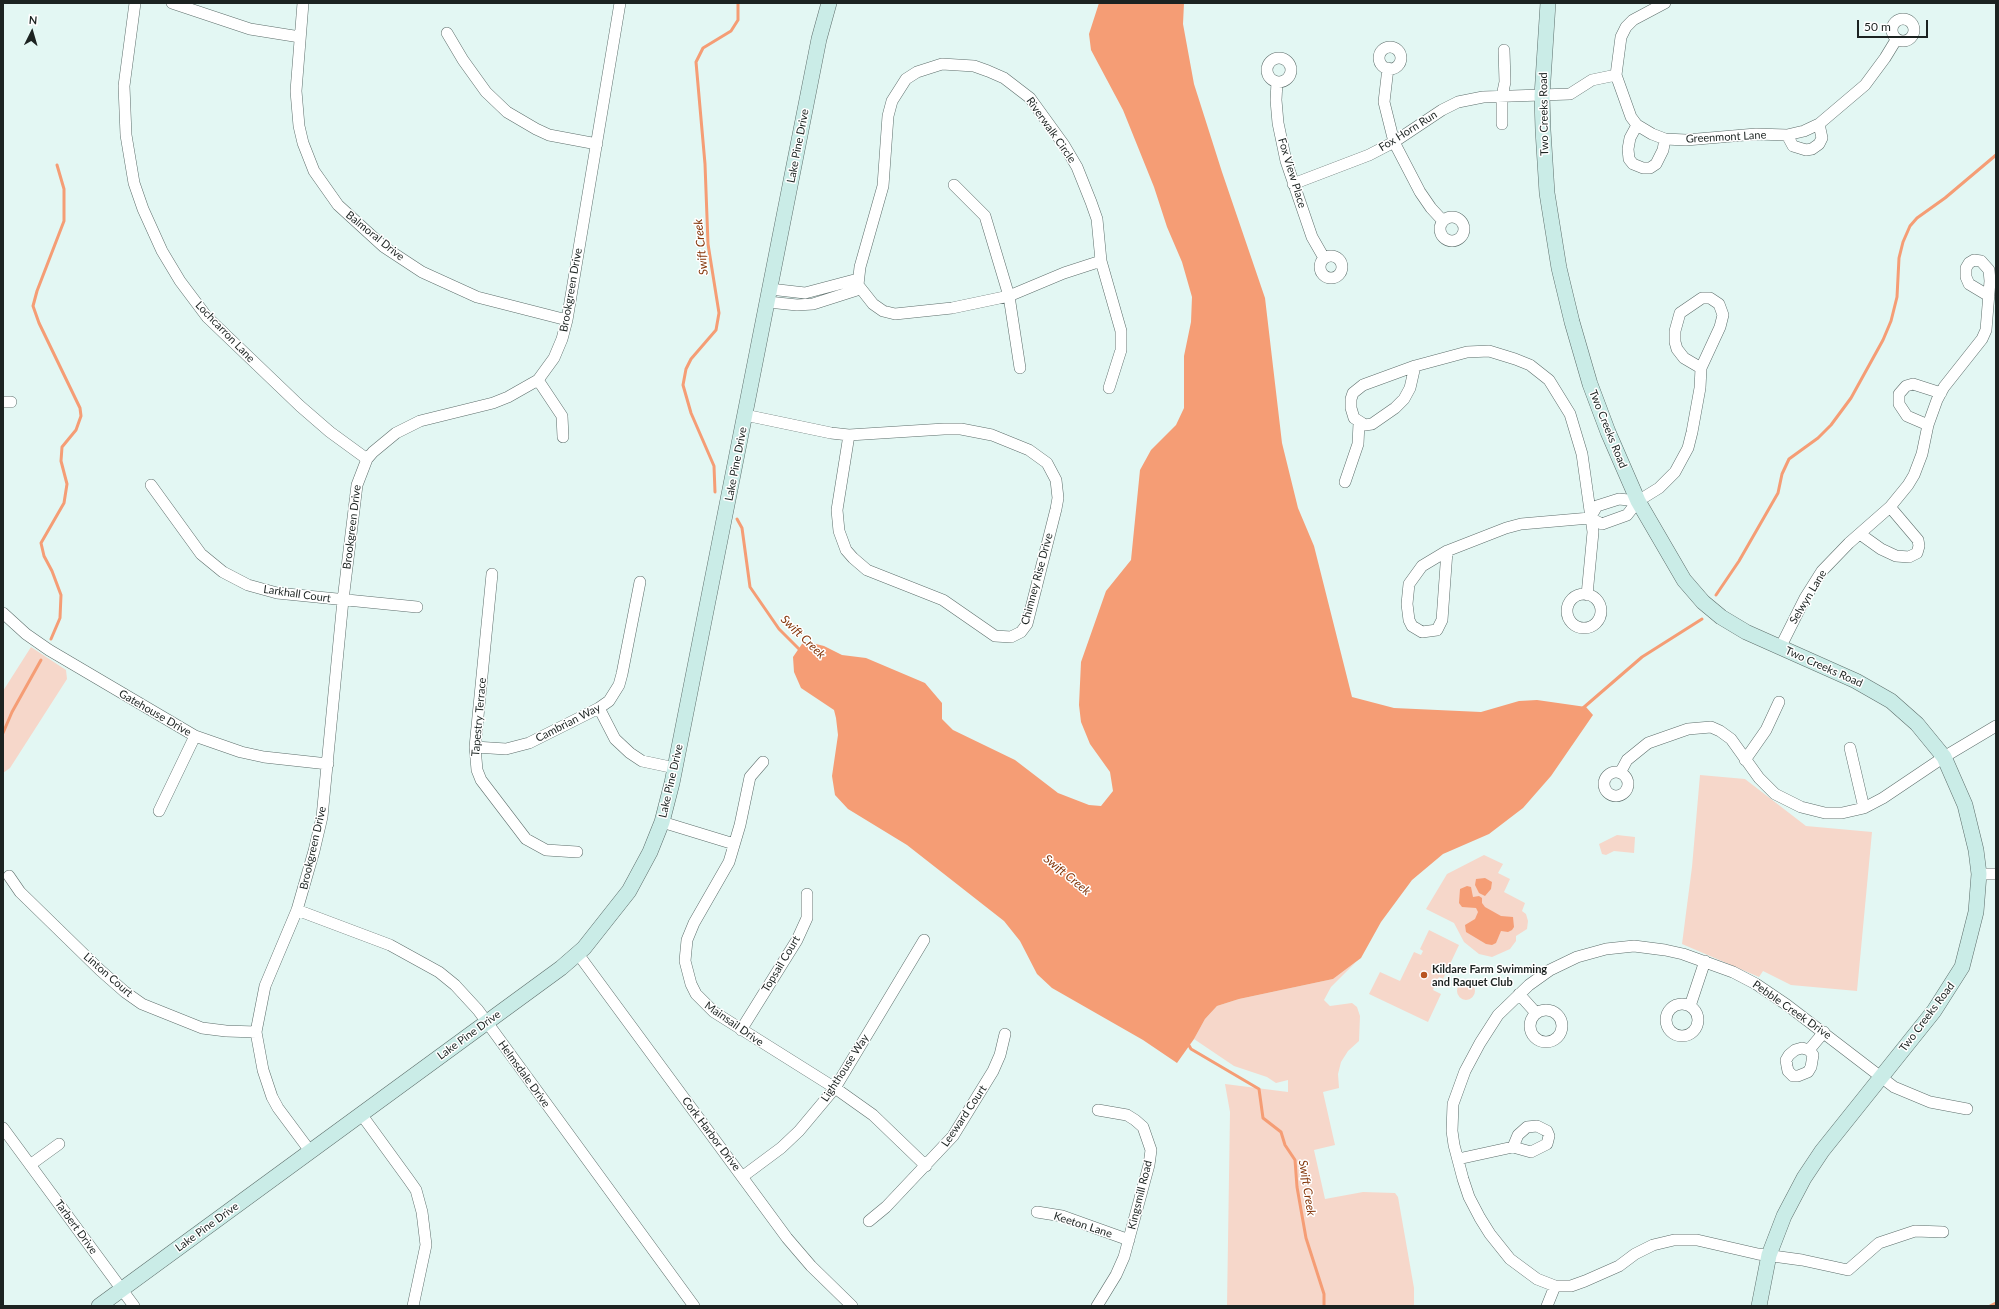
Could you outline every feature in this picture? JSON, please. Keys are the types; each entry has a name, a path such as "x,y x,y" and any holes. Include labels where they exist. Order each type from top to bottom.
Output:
{"street":[{"name":"Lochcarron Lane","path":"135,3 124,86 126,135 134,183 143,209 162,251 180,281 212,322 300,406 330,432 367,459"},
{"path":"172,3 250,29 300,37"},
{"name":"Balmoral Drive","path":"303,3 296,91 299,126 303,143 314,171 338,205 384,246 422,272 477,297 567,320"},
{"name":"Brookgreen Drive","path":"310,1151 278,1108 272,1097 262,1070 256,1032 261,1000 269,973 297,910 319,832 328,764 343,600 355,493 367,459 380,445 407,426 420,421 493,403 522,391 538,380 559,350 567,320 620,3"},
{"name":"Lake Pine Drive","path":"99,1306 578,954 629,891 650,852 662,822 675,768 819,39 830,3"},
{"name":"Two Creeks Road","path":"1548,3 1542,96 1548,193 1559,268 1566,299 1590,384 1608,432 1638,500 1673,564 1703,602 1733,625 1780,648 1856,681 1891,701 1917,724 1944,757 1965,805 1972,830 1979,874 1974,927 1962,967 1934,1011 1822,1151 1804,1178 1784,1216 1769,1255 1758,1306"},
{"path":"1665,3 1633,20 1626,27 1621,37 1616,75 1626,105 1637,125 1630,138 1628,149 1629,158 1633,164 1643,168 1650,168 1656,164 1664,150 1665,138"},
{"path":"447,33 463,60 486,92 507,112 536,130 597,144"},
{"name":"Greenmont Lane","path":"1637,125 1652,134 1665,138 1686,140 1756,134 1787,135 1804,131 1819,124 1865,85 1896,40"},
{"path":"1502,124 1502,96 1505,82 1504,50"},
{"name":"Riverwalk Circle","path":"859,284 882,186 888,116 892,101 906,79 924,69 942,64 974,66 988,71 1004,78 1030,98 1056,133 1077,167 1091,202 1096,219 1101,261 1121,331 1120,350 1109,388"},
{"path":"1388,68 1384,102 1394,142 1420,192 1431,208 1443,221"},
{"path":"1542,96 1570,94 1592,80 1616,75"},
{"name":"Fox View Place","path":"1277,82 1276,100 1281,140 1294,184 1316,246 1324,258"},
{"name":"Fox Horn Run","path":"1294,184 1347,164 1394,142 1442,110 1458,102 1483,97 1542,96"},
{"path":"1787,135 1793,146 1806,150 1812,149 1819,144 1822,138 1819,124"},
{"path":"954,185 986,216 1009,296 1020,368"},
{"path":"769,296 797,305 813,304 859,284 873,304 883,311 895,314 952,308 1009,296 1064,273 1101,261"},
{"name":"Selwyn Lane","path":"1780,648 1805,598 1822,571 1890,507 1908,485 1918,466 1928,425 1941,392 1982,339 1986,330 1989,296"},
{"path":"1447,551 1442,620 1436,630 1422,632 1412,626 1409,620 1407,604 1409,584 1422,566 1447,551 1506,528 1521,524 1590,518 1602,524 1627,515 1638,500 1659,488 1675,472 1685,453 1692,432 1700,388 1701,368 1720,327 1723,315 1719,304 1710,298 1702,298 1680,313 1675,331 1674,342 1677,349 1684,358 1701,368"},
{"path":"1415,366 1410,388 1404,399 1395,408 1372,424 1365,425 1359,423 1354,418 1351,408 1353,393 1358,388 1415,366 1479,350 1494,352 1530,365 1542,373 1562,398 1578,434 1589,493 1590,518 1593,532 1588,595"},
{"path":"538,380 562,416 563,437"},
{"path":"1928,425 1906,416 1899,404 1899,394 1906,386 1913,384 1941,392"},
{"name":"Chimney Rise Drive","path":"745,415 831,433 849,435 961,429 992,435 1012,442 1029,450 1047,463 1056,480 1058,498 1027,624 1021,632 1011,637 995,636 943,600 876,574 853,558 843,543 839,531 837,510 849,435"},
{"path":"1345,482 1358,444 1359,423"},
{"name":"Larkhall Court","path":"151,484 201,554 223,572 248,585 263,590 417,607"},
{"path":"1590,518 1597,506 1619,499 1638,500"},
{"path":"1860,534 1890,554 1902,557 1913,556 1917,553 1919,546 1918,540 1890,507"},
{"name":"Tapestry Terrace","path":"492,574 475,747 475,763 481,780 526,838 546,850 577,852"},
{"name":"Cambrian Way","path":"475,747 506,749 529,743 599,708 613,696 619,685 640,582"},
{"name":"Gatehouse Drive","path":"3,613 26,634 49,650 195,736 241,752 264,757 328,764"},
{"path":"1745,760 1766,730 1779,702"},
{"path":"599,708 615,739 630,753 642,761 675,768"},
{"path":"1620,773 1627,760 1648,743 1672,733 1697,727 1711,727 1720,731 1731,739 1759,778 1775,794 1801,808 1825,813 1842,813 1864,808 1902,787 1944,757 1996,726"},
{"path":"159,811 195,736"},
{"path":"1850,748 1864,808"},
{"name":"Mainsail Drive","path":"763,762 750,777 740,825 729,862 694,923 687,940 685,961 687,974 696,994 714,1012 834,1088 873,1115 926,1166"},
{"path":"662,822 734,844"},
{"path":"1979,874 1996,874"},
{"name":"Linton Court","path":"9,876 20,892 100,970 125,992 142,1004 202,1028 226,1031 256,1032"},
{"name":"Topsail Court","path":"741,1030 799,934 807,918 807,894"},
{"name":"Helmsdale Drive","path":"297,910 390,945 423,962 439,972 455,985 478,1010 694,1306"},
{"name":"Lighthouse Way","path":"742,1177 781,1148 799,1131 834,1088 924,940"},
{"name":"Pebble Creek Drive","path":"1943,1232 1915,1231 1879,1242 1848,1270 1758,1254 1696,1240 1674,1240 1653,1245 1635,1254 1619,1266 1585,1281 1572,1286 1555,1286 1536,1279 1510,1259 1490,1234 1469,1197 1452,1134 1453,1104 1460,1080 1471,1057 1498,1015 1519,994 1538,978 1562,963 1606,949 1634,946 1683,954 1705,961 1756,984 1824,1032 1894,1087 1930,1102 1967,1109"},
{"name":"Cork Harbor Drive","path":"578,954 787,1238 811,1266 852,1306"},
{"path":"1690,1006 1705,961"},
{"path":"1519,994 1536,1013"},
{"path":"1809,1050 1824,1032"},
{"name":"Leeward Court","path":"869,1220 886,1207 953,1136 993,1071 1000,1055 1005,1034"},
{"name":"Kingsmill Road","path":"1096,1306 1116,1275 1129,1240 1149,1165 1151,1150 1149,1140 1143,1127 1126,1115 1098,1110"},
{"path":"361,1114 410,1180 420,1202 426,1231 426,1245 413,1306"},
{"name":"Tarbert Drive","path":"3,1128 134,1306"},
{"path":"30,1165 59,1144"},
{"path":"1458,1158 1513,1147"},
{"name":"Keeton Lane","path":"1037,1212 1062,1216 1129,1240"},
{"path":"1547,1306 1555,1286"}],"shaded area":[{"path":"31,647 66,670 67,679 10,768 3,773 3,691"},
{"path":"1700,775 1745,779 1806,826 1872,832 1857,991 1791,985 1763,971 1759,977 1682,944 1692,867"},
{"path":"1617,835 1635,837 1634,853 1614,851 1606,855 1602,854 1599,844"},
{"path":"1484,855 1503,864 1498,873 1510,879 1504,892 1525,903 1522,911 1526,914 1528,921 1527,929 1516,936 1516,941 1510,949 1492,957 1479,954 1464,942 1454,923 1426,909 1447,874"},
{"name":"Kildare Farm Swimming and Raquet Club","path":"1429,930 1459,945 1443,979 1439,977 1433,990 1441,994 1428,1022 1369,994 1380,972 1400,981 1414,952 1421,955 1423,951 1420,949"},
{"path":"1356,962 1331,987 1324,1000 1330,1006 1352,1003 1357,1007 1360,1016 1359,1041 1348,1051 1341,1062 1338,1074 1339,1088 1323,1092 1335,1145 1314,1150 1325,1199 1363,1192 1395,1193 1398,1197 1414,1288 1414,1306 1227,1306 1230,1112 1225,1084 1288,1092 1288,1080 1276,1083 1267,1077 1234,1066 1194,1039 1205,1019 1217,1006 1239,999 1333,979"},
{"path":"1466,982 1472,985 1475,991 1472,997 1466,1000 1460,997 1457,991 1460,985"}],"water":[{"path":"1099,3 1184,3 1183,24 1194,84 1265,298 1282,443 1298,508 1314,546 1352,697 1394,708 1481,712 1519,701 1537,700 1586,707 1593,715 1551,776 1523,808 1489,834 1443,854 1412,880 1381,922 1361,958 1333,979 1239,999 1217,1006 1205,1019 1194,1039 1177,1063 1143,1040 1052,988 1037,974 1020,941 1004,921 907,845 848,809 835,795 832,776 838,735 834,710 801,688 794,672 793,657 804,641 824,646 842,655 866,658 925,683 942,703 942,719 953,730 1015,760 1058,793 1089,805 1101,806 1113,791 1110,772 1090,744 1081,722 1079,705 1081,662 1106,591 1131,560 1140,470 1151,450 1176,425 1184,408 1184,356 1191,322 1192,297 1182,262 1167,227 1154,187 1123,110 1091,50 1089,34"},
{"path":"1485,878 1492,882 1491,889 1485,896 1479,893 1475,885 1476,879"},
{"path":"1467,886 1471,887 1473,897 1479,896 1482,898 1482,903 1485,907 1501,916 1513,917 1514,927 1512,930 1508,932 1501,931 1496,943 1492,945 1486,944 1466,932 1465,925 1475,919 1478,912 1476,908 1462,907 1459,903 1460,889"}],"waterway":[{"name":"Swift Creek","path":"715,492 714,466 691,413 683,385 686,369 691,359 716,330 719,313 708,244 705,164 696,62 703,48 731,31 738,20 738,3"},
{"path":"1716,595 1739,561 1778,493 1782,474 1789,459 1818,438 1831,425 1851,398 1883,340 1891,321 1897,297 1899,258 1903,242 1910,226 1917,218 1945,198 1996,155"},
{"path":"51,639 60,618 61,595 52,571 44,556 41,543 64,503 67,484 61,461 62,447 76,430 81,416 80,408 39,323 33,306 37,291 64,221 64,189 57,165"},
{"name":"Swift Creek","path":"737,519 742,528 750,587 779,629 801,651"},
{"path":"1583,708 1642,657 1702,619"},
{"path":"3,733 12,712 41,660"},
{"name":"Swift Creek","path":"1187,1042 1191,1049 1259,1089 1263,1118 1281,1132 1285,1145 1295,1160 1297,1187 1306,1238 1324,1294 1324,1306"},
{"path":"1990,1306 1996,1303"}],"place":[{"name":"Kildare Farm Swimming and Raquet Club","path":"1424,975"}]}
